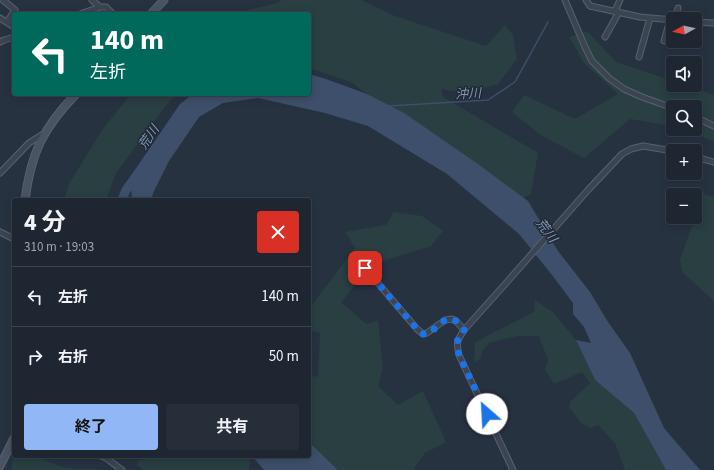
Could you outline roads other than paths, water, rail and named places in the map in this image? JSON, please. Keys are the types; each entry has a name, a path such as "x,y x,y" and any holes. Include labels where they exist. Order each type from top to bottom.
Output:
{"main road":[{"path":"153,12 164,0"},
{"path":"25,198 26,186 31,166 45,132 55,117 74,96"},
{"path":"0,466 12,442"}],"street":[{"path":"3,0 15,10 14,12"},
{"path":"92,0 100,7"},
{"path":"565,0 592,61 609,78 624,89 666,106"},
{"path":"586,0 590,6 640,17 666,19"},
{"path":"605,37 617,12 620,0"},
{"path":"86,12 100,7 106,7 111,12"},
{"path":"676,12 678,8"},
{"path":"7,22 12,14"},
{"path":"0,18 12,26"},
{"path":"639,57 650,18"},
{"path":"702,23 714,24"},
{"path":"664,41 666,36"},
{"path":"0,42 12,38"},
{"path":"702,121 714,126"},
{"path":"0,173 29,143 45,132"},
{"path":"513,470 459,355 457,344 458,338 588,190 622,154 630,149 643,146 666,150"},
{"path":"702,159 714,162"},
{"path":"0,232 12,238"},
{"path":"365,268 417,329 423,334 428,334 445,320 452,319 456,321 464,330"},
{"path":"106,458 122,470"}],"water":[{"path":"311,75 367,94 404,113 478,164 528,201 558,251 590,292 608,322 630,353 664,428 700,470 666,470 634,413 595,380 576,340 591,343 584,327 573,314 573,303 519,234 447,174 368,126 325,113 258,98 223,103 199,117 169,161 152,198 132,198 130,177 180,104 190,96 311,96"},
{"path":"311,444 338,470 264,470 254,458 311,458"}],"waterway":[{"name":"沖川","path":"389,106 488,100 515,82 548,22"},
{"name":"荒川","path":"123,198 126,190 137,175"}]}
